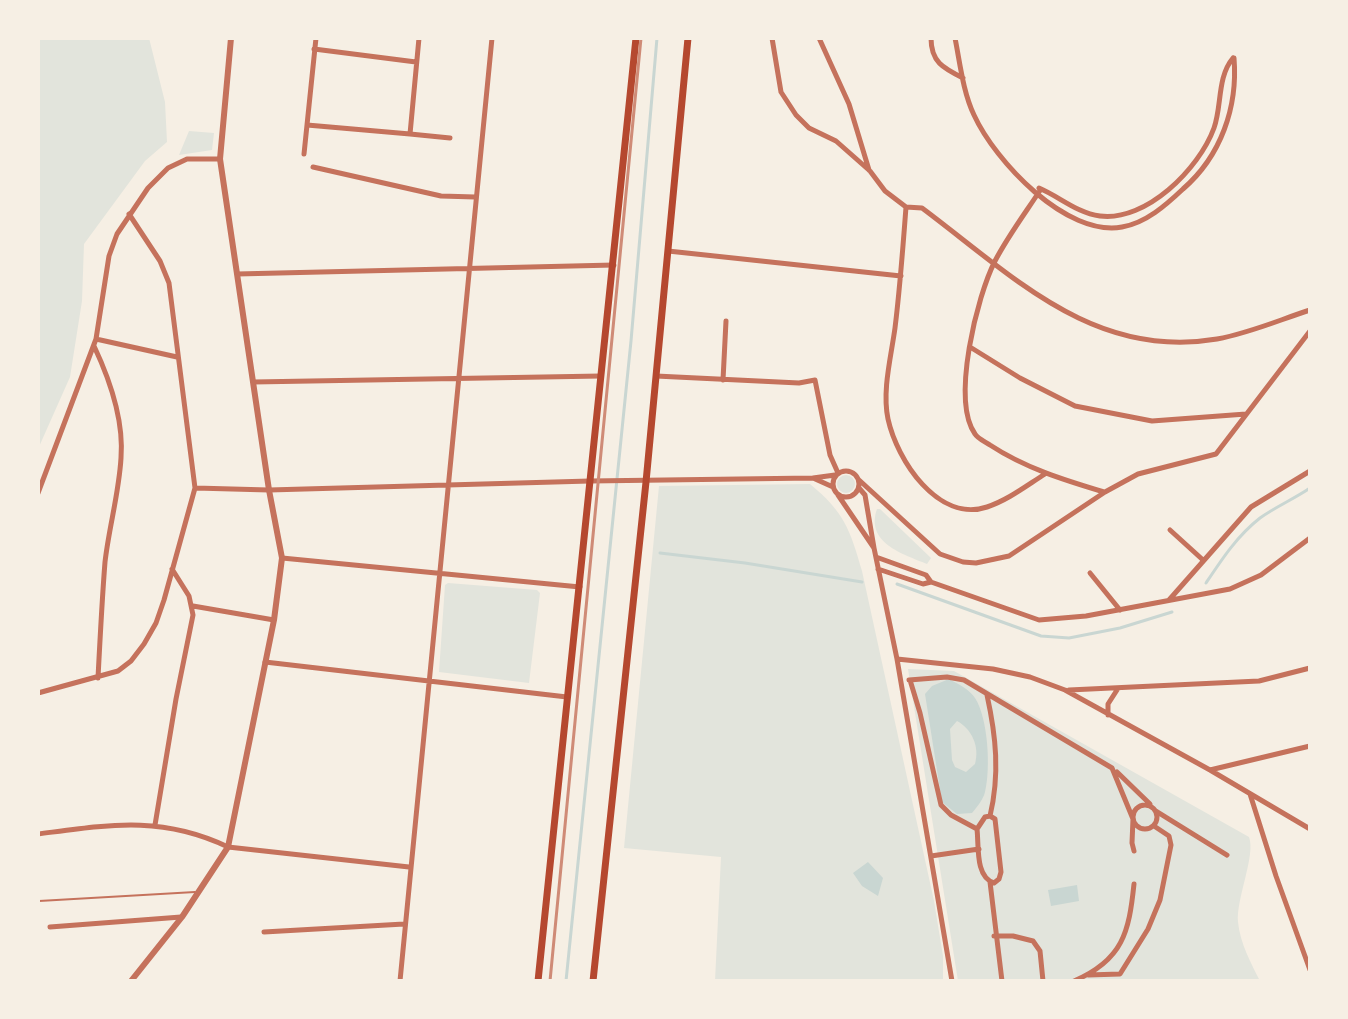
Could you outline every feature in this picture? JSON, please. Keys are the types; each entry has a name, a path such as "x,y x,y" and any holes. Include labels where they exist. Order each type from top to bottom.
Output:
{"main road":[{"path":"538,981 636,38"},
{"path":"593,981 646,482 688,38"}],"street":[{"path":"131,981 182,917 228,847 274,620 282,558 269,490 220,159 231,38"},
{"path":"304,154 316,38"},
{"path":"410,134 419,38"},
{"path":"400,981 492,38"},
{"path":"772,38 781,92 809,128 836,141 870,171 885,191 906,207 922,208 1047,301 1082,321 1115,334 1151,342 1190,342 1246,333 1310,310"},
{"path":"819,38 849,104 870,171"},
{"path":"931,38 934,59 963,79"},
{"path":"955,38 973,113 987,139 1030,186 1080,222 1098,227 1125,227 1155,213 1191,183 1214,154 1228,121 1235,73 1234,58 1224,76 1214,127 1204,149 1165,193 1125,216 1111,217 1088,213 1039,192"},
{"path":"314,49 416,62"},
{"path":"307,125 450,138"},
{"path":"38,493 94,346 109,256 117,234 129,214 168,168 187,159 220,159"},
{"path":"313,167 441,196 475,197"},
{"path":"1039,192 994,262 976,310 966,374 968,415 976,435 1000,452 1045,474 1105,492"},
{"path":"906,207 887,389 888,419 904,459 920,484 938,499 964,510 984,508 1004,500 1045,474"},
{"path":"38,693 98,678 118,671 131,661 156,623 195,488 169,283 160,261 129,214"},
{"path":"667,251 901,276"},
{"path":"236,274 614,265"},
{"path":"723,380 726,321"},
{"path":"195,488 269,490 813,478 850,471 940,554 976,563 1009,556 1105,492 1138,474 1216,454 1310,331"},
{"path":"96,339 178,357"},
{"path":"94,346 114,401 122,455 105,560 98,678"},
{"path":"970,347 1020,378 1075,406 1152,421 1247,414"},
{"path":"253,382 601,376"},
{"path":"656,376 799,383 815,380 830,455 837,474 833,487"},
{"path":"1168,601 1251,507 1310,471"},
{"path":"813,478 833,487 874,548"},
{"path":"859,480 859,488 865,495 897,659 952,981"},
{"path":"838,495 850,497 859,488"},
{"path":"1170,530 1203,560"},
{"path":"877,569 923,584 931,582 1039,620 1120,610 1230,589 1261,575 1310,538"},
{"path":"876,557 926,575 931,582"},
{"path":"282,558 580,587"},
{"path":"155,825 193,606 172,569"},
{"path":"1090,573 1120,610"},
{"path":"193,606 274,620"},
{"path":"897,659 993,669 1030,677 1065,690 1310,829"},
{"path":"264,662 567,697"},
{"path":"1065,690 1259,681 1310,668"},
{"path":"901,682 947,677 964,680 1112,768 1154,809 1157,819 1154,826"},
{"path":"910,680 941,805 951,815 977,829"},
{"path":"1108,715 1108,704 1117,689"},
{"path":"987,695 998,759 990,816"},
{"path":"1210,770 1310,746"},
{"path":"1088,975 1120,974 1148,929 1160,900 1171,845 1169,836 1154,826 1143,829 1136,826 1112,768"},
{"path":"1250,793 1310,970"},
{"path":"1134,851 1134,812 1139,806 1146,805 1227,855"},
{"path":"990,816 985,817 977,829 982,874 990,882 994,936 1002,981"},
{"path":"990,816 996,822 1001,867 999,879 990,882"},
{"path":"38,834 108,825 155,825 228,847 409,867"},
{"path":"931,856 979,849"},
{"path":"1074,981 1088,975 1110,956 1126,936 1134,884"},
{"path":"50,927 182,917"},
{"path":"264,932 404,924"},
{"path":"994,936 1013,936 1033,941 1040,951 1043,981"}],"lane":[{"path":"39,901 196,892"}],"shaded area":[{"path":"38,38 149,38 165,102 167,142 145,161 84,244 82,301 70,377 38,449"},
{"path":"189,131 214,133 212,150 179,155"},
{"path":"846,475 855,484 846,493 837,484"},
{"path":"810,484 844,522 862,571 934,901 943,956 943,981 715,981 721,857 624,848 659,486"},
{"path":"877,509 931,558 927,564 897,551 881,539 876,531"},
{"path":"445,585 537,590 540,593 529,683 439,672"},
{"path":"908,669 954,671 1249,837 1250,855 1238,922 1243,945 1260,981 958,981"},
{"path":"949,679 963,687 975,698 983,718 988,757 987,782 983,798 972,813 957,814 942,802 925,694 932,686","holes":["957,721 974,739 975,764 966,772 955,767 952,760 950,729"]},
{"path":"868,862 883,878 878,896 862,886 853,873"},
{"path":"1077,885 1079,901 1051,906 1048,890"}],"waterway":[{"path":"566,981 631,341 657,38"},
{"path":"1206,583 1244,532 1266,514 1310,488"},
{"path":"660,553 862,582"},
{"path":"897,584 1041,636 1069,638 1120,628 1172,612"}],"railway":[{"path":"550,981 641,38"}]}
